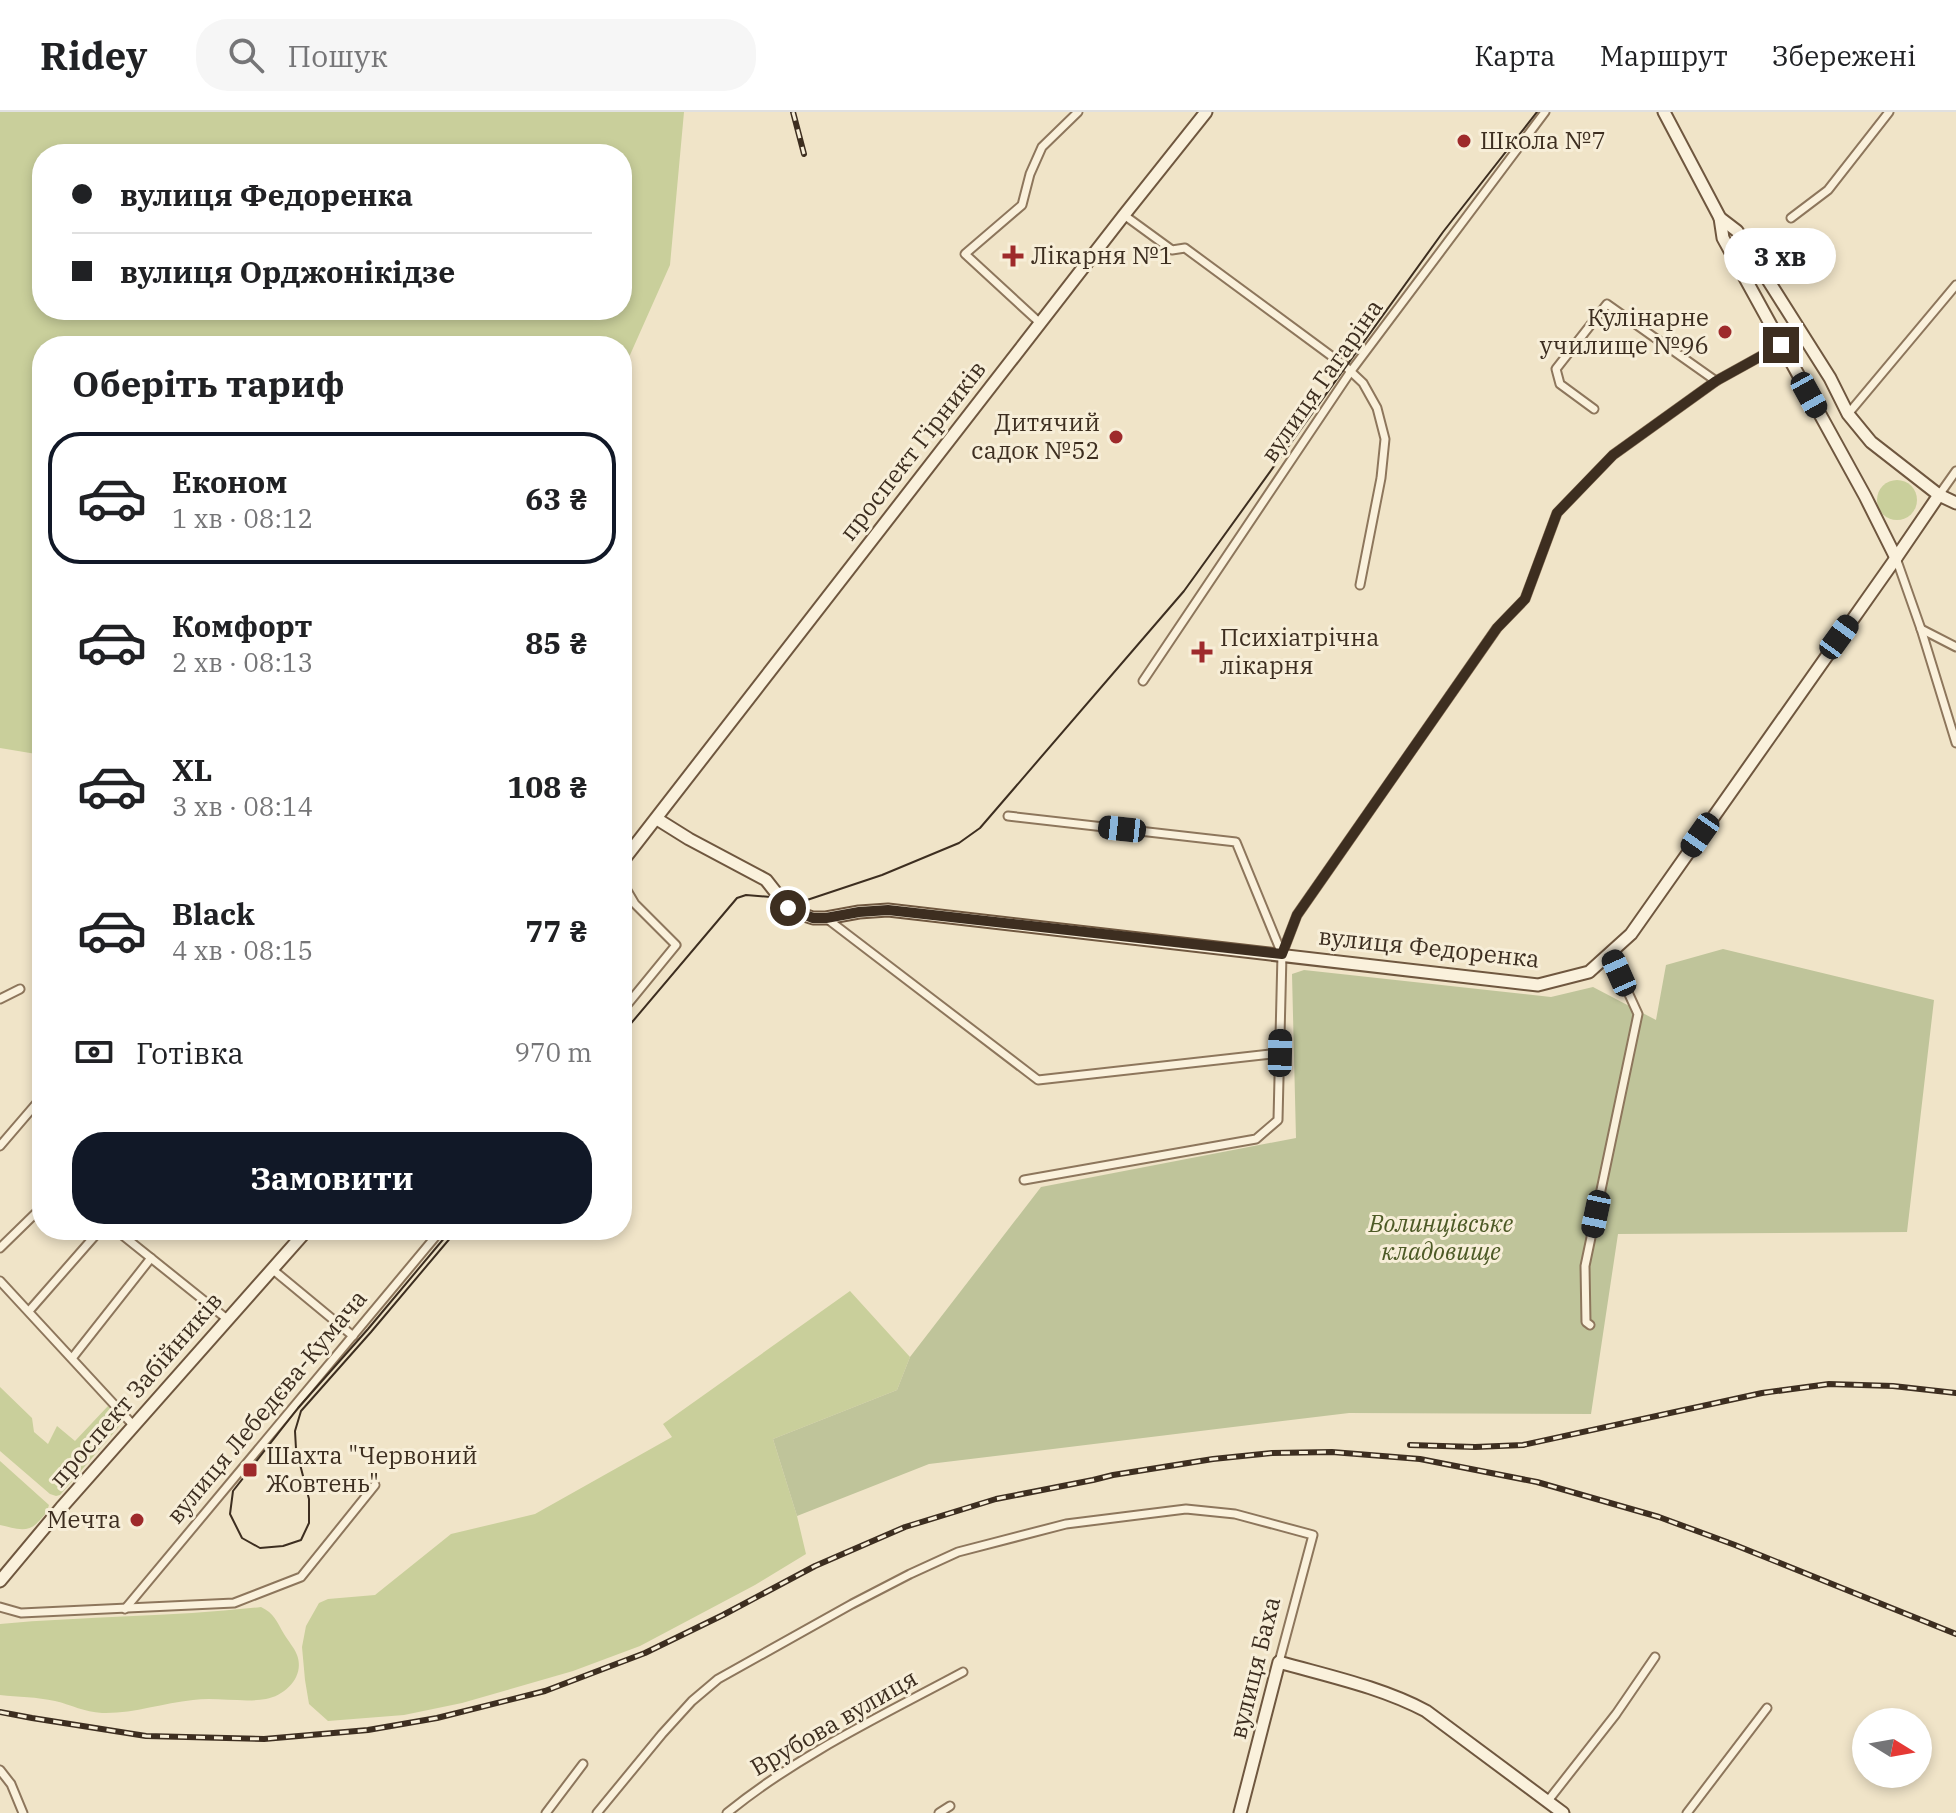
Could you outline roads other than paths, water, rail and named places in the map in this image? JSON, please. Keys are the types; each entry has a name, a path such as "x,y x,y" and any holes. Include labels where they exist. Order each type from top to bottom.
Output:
{"main road":[{"name":"проспект Гірників","path":"657,819 1206,112"},
{"path":"1664,112 1720,218 1723,238 1896,558"},
{"path":"1720,218 1737,231 1830,378 1848,414 1871,442 1939,495 1956,503"},
{"name":"вулиця Федоренка","path":"657,819 766,880 788,908 813,918 888,910 1538,985 1589,972 1631,934 1939,495"},
{"path":"632,850 657,819"},
{"name":"проспект Забійників","path":"0,1581 298,1240"},
{"path":"1279,1662 1408,1701 1426,1711 1563,1813"},
{"name":"вулиця Баха","path":"1240,1813 1279,1662"}],"street":[{"path":"1040,323 965,254 1022,205 1030,174 1042,147 1078,112"},
{"name":"вулиця Гагаріна","path":"1143,681 1351,371 1545,112"},
{"path":"1791,218 1828,190 1889,112"},
{"path":"1124,215 1172,250 1185,248 1363,383 1377,408 1385,439 1381,478 1360,585"},
{"path":"1848,414 1956,285"},
{"path":"1594,409 1560,384 1556,369 1607,304 1716,381"},
{"path":"1024,1180 1256,1139 1278,1120 1282,954 1297,915 1497,628 1525,599 1557,513 1613,455 1716,381 1781,345"},
{"path":"1939,495 1956,471"},
{"path":"1896,558 1956,743"},
{"path":"1921,629 1956,647"},
{"path":"1008,816 1236,842 1282,954"},
{"path":"632,899 676,945 632,999"},
{"path":"826,918 1038,1080 1280,1053"},
{"path":"1590,1325 1586,1322 1585,1266 1638,1014 1610,953"},
{"path":"0,999 20,989"},
{"path":"0,1146 32,1109"},
{"path":"0,1248 32,1217"},
{"path":"29,1311 91,1240"},
{"path":"128,1240 227,1319"},
{"name":"вулиця Лебедєва-Кумача","path":"125,1609 433,1240"},
{"path":"73,1357 151,1258"},
{"path":"272,1269 353,1336"},
{"path":"0,1281 134,1426"},
{"path":"0,1607 21,1613 234,1603 301,1577 375,1485"},
{"name":"вулиця Баха","path":"597,1813 662,1734 692,1701 718,1679 852,1604 958,1552 1066,1524 1186,1509 1235,1514 1313,1535 1279,1662"},
{"path":"1547,1802 1616,1714 1655,1657"},
{"name":"Врубова вулиця","path":"727,1813 790,1769 963,1672"},
{"path":"1687,1813 1767,1708"},
{"path":"546,1813 583,1764"},
{"path":"0,1770 11,1784 23,1813"},
{"path":"939,1813 950,1806"}],"tram line":[{"path":"632,1022 737,898 746,895 807,900 882,875 959,843 980,828 1184,591 1443,232 1537,112"},
{"path":"443,1240 298,1408 233,1491 230,1514 242,1538 260,1548 283,1546 301,1540 309,1523 309,1499 296,1449 295,1431 301,1411 449,1240"}],"railway":[{"path":"793,112 804,154"},
{"path":"1410,1445 1523,1445 1762,1393 1829,1384 1893,1386 1956,1393"},
{"path":"0,1712 146,1736 264,1739 368,1730 437,1718 545,1691 645,1653 815,1566 905,1527 996,1499 1113,1475 1272,1453 1332,1452 1420,1459 1537,1482 1659,1517 1956,1634"}],"place":[{"name":"Школа №7","path":"1464,141"},
{"name":"Лікарня №1","path":"1013,256"},
{"name":"Кулінарне училище №96","path":"1725,332"},
{"name":"Дитячий садок №52","path":"1116,437"},
{"name":"Психіатрічна лікарня","path":"1202,652"},
{"name":"Шахта \"Червоний Жовтень\"","path":"250,1470"},
{"name":"Мечта","path":"137,1520"}],"park label":[{"name":"Волинцівське кладовище","path":"1441,1238"}]}
